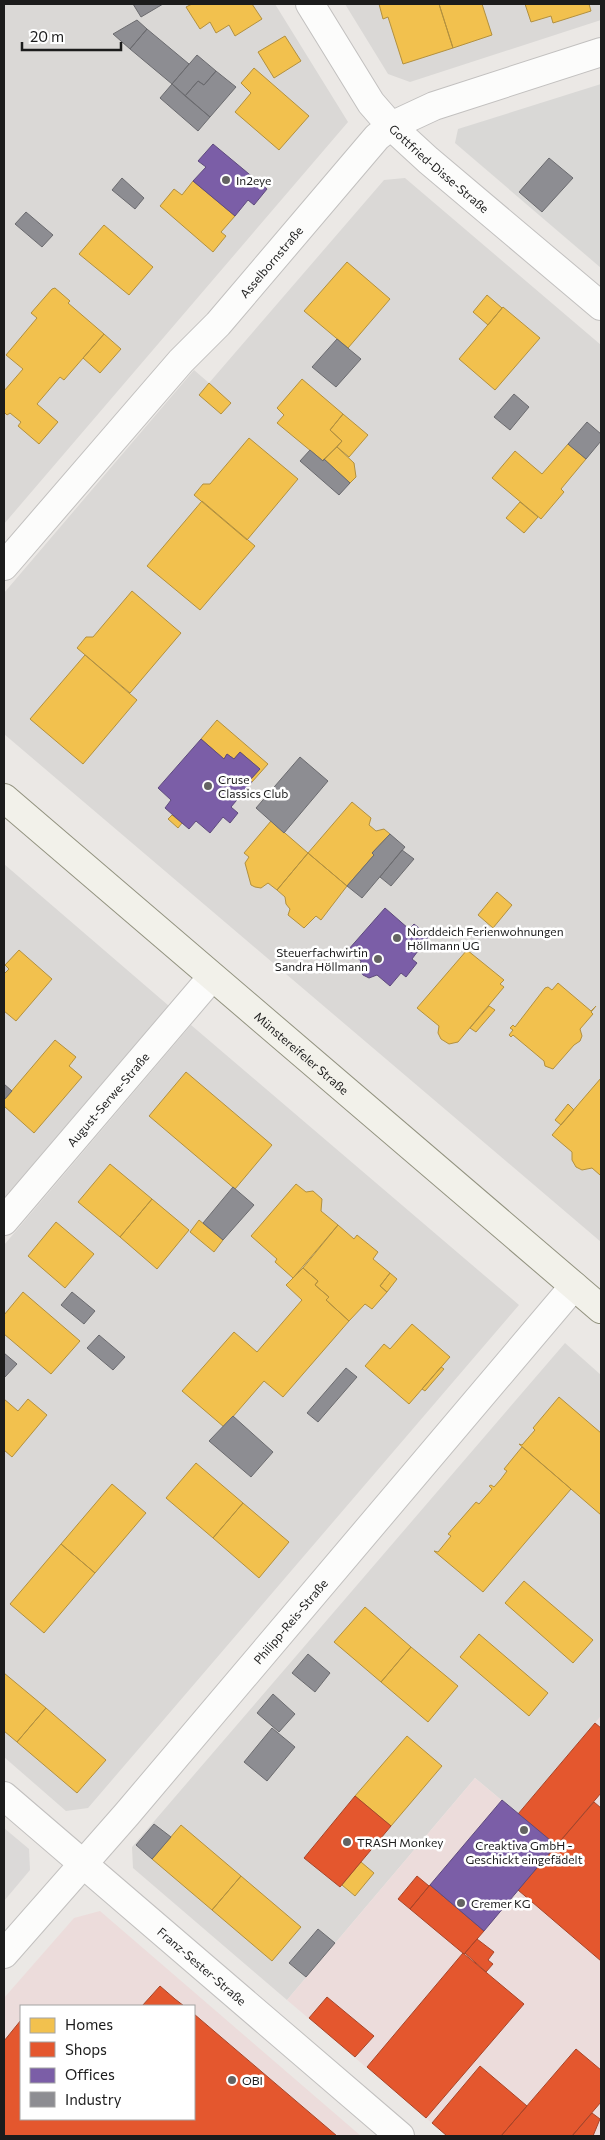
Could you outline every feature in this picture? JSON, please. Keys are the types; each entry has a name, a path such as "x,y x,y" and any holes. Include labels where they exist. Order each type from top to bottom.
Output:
{"street":[{"name":"Gottfried-Disse-Straße","path":"310,4 372,103 391,126 428,160 601,306"},
{"name":"Asselbornstraße","path":"4,566 180,360 218,324 364,150 391,126 434,106 601,52"},
{"name":"Münstereifeler Straße","path":"4,798 601,1309"},
{"name":"August-Serwe-Straße","path":"4,1221 212,977"},
{"name":"Philipp-Reis-Straße","path":"4,1954 83,1864 574,1286"},
{"name":"Franz-Sester-Straße","path":"4,1796 400,2136"}],"shaded area":[{"path":"4,4 275,4 348,122 4,524"},
{"path":"345,4 601,4 601,20 410,82 388,74"},
{"path":"601,84 601,268 455,143 458,129"},
{"path":"405,178 601,345 601,1242 4,734 4,593 194,370 209,383 384,180"},
{"path":"4,864 169,1006 4,1199"},
{"path":"191,1025 519,1305 88,1808 66,1811 4,1757 4,1245"},
{"path":"565,1343 601,1375 601,1716 518,1814 475,1778 287,2000 133,1868 132,1847"},
{"path":"601,1716 601,2136 447,2136 287,2000 475,1778 518,1814"},
{"path":"4,1828 29,1849 30,1870 4,1901"},
{"path":"100,1911 361,2136 4,2136 4,1998 74,1918"}],"building: Homes":[{"path":"192,4 252,4 262,19 235,36 229,25 216,33 210,22 200,29 186,7"},
{"path":"379,4 439,4 453,48 403,64 388,17 383,19"},
{"path":"439,4 482,4 492,35 453,48"},
{"path":"525,4 589,4 591,11 553,23 551,16 531,22"},
{"path":"285,36 301,61 274,78 258,52"},
{"path":"254,68 309,116 279,150 235,112 251,93 241,83"},
{"path":"193,181 235,216 221,232 226,236 213,252 160,206 174,189 182,195"},
{"path":"104,225 153,267 129,295 79,254"},
{"path":"347,262 390,299 348,348 304,311"},
{"path":"55,288 70,301 68,303 104,334 64,380 60,377 37,404 58,422 39,444 18,426 21,422 10,413 7,415 4,412 4,391 23,369 6,355 37,318 31,313"},
{"path":"487,295 502,308 488,325 473,312"},
{"path":"503,307 540,338 495,390 459,359"},
{"path":"104,334 121,349 100,373 83,358"},
{"path":"302,379 343,414 330,430 342,441 323,461 277,423 284,415 277,408"},
{"path":"209,383 231,403 221,414 199,395"},
{"path":"343,414 368,435 349,457 337,447 342,441 330,430"},
{"path":"249,438 298,479 247,540 194,495 203,484 210,484"},
{"path":"568,444 586,459 561,489 564,492 541,519 492,478 515,451 542,474"},
{"path":"337,447 354,463 356,477 350,483 324,459"},
{"path":"202,501 255,546 200,610 147,566"},
{"path":"520,502 538,517 524,533 506,518"},
{"path":"132,591 181,633 130,693 77,648 86,637 93,637"},
{"path":"85,655 137,700 83,764 30,719"},
{"path":"217,720 268,764 252,782 250,780 260,769 240,752 234,759 227,754 224,759 201,739"},
{"path":"352,802 371,818 369,825 376,831 384,829 390,834 372,853 374,855 347,886 308,853"},
{"path":"172,815 182,823 178,828 168,819"},
{"path":"271,821 308,853 277,890 268,883 261,888 251,885 245,863 249,857 244,853"},
{"path":"308,853 347,886 321,920 316,916 304,928 288,915 290,909 286,904 285,897 277,890"},
{"path":"497,892 512,905 493,928 478,915"},
{"path":"19,950 52,979 16,1021 4,1011 4,974 9,969 5,965"},
{"path":"467,950 504,980 500,984 504,987 458,1042 449,1044 441,1039 438,1033 439,1026 417,1008"},
{"path":"558,983 591,1011 596,1006 591,1012 593,1014 580,1029 582,1036 580,1041 574,1045 553,1069 545,1066 544,1061 513,1035 511,1037 509,1035 513,1030 510,1028 513,1025 515,1027 545,988 548,987 552,990"},
{"path":"489,1006 495,1010 476,1032 470,1028"},
{"path":"55,1040 76,1057 69,1066 82,1077 34,1133 4,1106 4,1100"},
{"path":"186,1072 272,1145 235,1189 149,1116"},
{"path":"601,1078 600,1175 592,1168 582,1170 576,1167 572,1160 572,1152 552,1135"},
{"path":"568,1104 574,1110 561,1125 555,1120"},
{"path":"110,1164 152,1199 120,1237 78,1202"},
{"path":"296,1184 306,1192 313,1191 322,1199 321,1211 338,1225 293,1278 275,1262 277,1259 251,1236"},
{"path":"152,1199 189,1230 157,1269 120,1237"},
{"path":"199,1220 223,1240 214,1252 190,1232"},
{"path":"56,1222 94,1254 65,1288 28,1256"},
{"path":"338,1225 354,1239 357,1235 378,1252 373,1259 390,1273 380,1286 387,1292 372,1309 365,1304 349,1321 326,1300 329,1297 315,1285 318,1281 303,1268"},
{"path":"303,1268 318,1281 315,1285 329,1297 326,1300 349,1321 283,1397 264,1381 224,1427 182,1391 234,1332 257,1352 302,1300 286,1285"},
{"path":"390,1273 397,1279 387,1292 380,1286"},
{"path":"23,1292 80,1341 51,1374 4,1334 4,1315"},
{"path":"412,1324 450,1357 409,1404 365,1366 384,1344 390,1349"},
{"path":"441,1367 444,1369 425,1391 422,1389"},
{"path":"559,1397 601,1433 601,1515 519,1444 522,1445 535,1430 533,1428"},
{"path":"4,1399 18,1411 28,1399 47,1415 12,1457 4,1450"},
{"path":"522,1447 571,1489 483,1592 434,1551 438,1552 451,1536 448,1534 476,1502 479,1504 492,1489 489,1486 494,1487 501,1479 507,1471 504,1469"},
{"path":"196,1463 243,1503 213,1538 166,1498"},
{"path":"112,1484 146,1513 95,1573 61,1544"},
{"path":"243,1503 289,1542 259,1578 213,1538"},
{"path":"61,1544 95,1573 44,1633 10,1604"},
{"path":"524,1581 593,1640 573,1663 505,1603"},
{"path":"365,1607 411,1647 381,1682 334,1642"},
{"path":"479,1634 548,1693 529,1716 460,1657"},
{"path":"411,1647 458,1686 428,1722 381,1682"},
{"path":"4,1673 46,1708 17,1742 4,1731"},
{"path":"46,1708 106,1760 77,1793 17,1742"},
{"path":"407,1736 442,1766 391,1826 355,1796"},
{"path":"181,1825 241,1876 212,1910 152,1859"},
{"path":"361,1862 374,1873 355,1896 342,1885"},
{"path":"241,1876 301,1927 272,1961 212,1910"}],"building: Shops":[{"path":"595,1723 601,1728 601,1793 556,1846 518,1814"},
{"path":"355,1796 391,1826 340,1887 304,1858"},
{"path":"594,1802 601,1808 601,1961 518,1890"},
{"path":"417,1876 429,1886 410,1909 398,1899"},
{"path":"430,1885 484,1931 464,1954 410,1909"},
{"path":"477,1939 494,1952 488,1960 493,1964 486,1972 465,1953"},
{"path":"463,1953 524,2004 426,2118 367,2067"},
{"path":"160,1986 183,2005 143,2005"},
{"path":"327,1997 374,2036 355,2057 309,2018"},
{"name":"OBI","path":"195,2015 337,2136 4,2136 4,2041 20,2021 20,2120 195,2120"},
{"path":"576,2049 601,2070 601,2102 572,2136 501,2136"},
{"path":"480,2066 527,2106 501,2136 447,2136 432,2123"},
{"path":"592,2113 600,2119 593,2136 572,2136"}],"building: Offices":[{"path":"213,144 267,189 254,205 248,200 235,216 193,181 206,167 198,161"},
{"path":"201,739 224,759 227,754 234,759 240,752 260,769 250,780 252,782 231,807 238,813 230,823 223,817 210,833 196,821 189,829 182,823 165,808 171,800 158,788"},
{"path":"385,908 409,929 414,924 429,936 412,959 417,963 406,977 401,973 390,986 377,975 369,978 363,975 359,968 361,961 348,950"},
{"path":"502,1800 556,1845 484,1931 430,1885"}],"building: Industry":[{"path":"133,4 163,4 141,17"},
{"path":"137,20 147,29 130,49 113,34"},
{"path":"147,29 189,64 172,84 130,49"},
{"path":"197,55 216,71 204,85 198,81 185,96 172,84"},
{"path":"216,71 236,87 210,117 185,96 198,81 204,85"},
{"path":"172,84 210,117 198,131 160,98"},
{"path":"549,158 573,178 542,212 519,192"},
{"path":"122,178 144,198 135,209 112,190"},
{"path":"26,212 53,235 42,247 15,224"},
{"path":"337,339 361,359 336,387 312,367"},
{"path":"514,394 529,407 510,430 494,417"},
{"path":"587,422 601,434 601,441 586,459 568,444"},
{"path":"310,450 323,461 324,459 350,483 339,495 300,461"},
{"path":"300,757 328,781 284,833 256,808"},
{"path":"390,834 405,847 362,898 347,886 374,855 372,853"},
{"path":"402,850 414,859 391,886 380,877"},
{"path":"4,1084 12,1091 4,1100"},
{"path":"233,1187 254,1205 223,1240 203,1223"},
{"path":"72,1292 95,1311 84,1324 61,1305"},
{"path":"99,1335 125,1357 113,1370 87,1348"},
{"path":"4,1353 17,1364 5,1377 4,1376"},
{"path":"346,1368 357,1377 318,1422 307,1413"},
{"path":"233,1416 273,1452 251,1477 209,1441"},
{"path":"308,1654 330,1673 315,1692 292,1673"},
{"path":"273,1694 295,1714 279,1732 257,1713"},
{"path":"272,1728 295,1747 267,1781 244,1762"},
{"path":"154,1824 171,1837 152,1859 136,1845"},
{"path":"318,1929 335,1943 306,1977 289,1963"}],"place":[{"name":"In2eye","path":"226,180"},
{"name":"Cruse Classics Club","path":"208,786"},
{"name":"Norddeich Ferienwohnungen Höllmann UG","path":"397,938"},
{"name":"Steuerfachwirtin Sandra Höllmann","path":"378,959"},
{"name":"Creaktiva GmbH - Geschickt eingefädelt","path":"524,1830"},
{"name":"TRASH Monkey","path":"347,1842"},
{"name":"Cremer KG","path":"461,1903"},
{"name":"OBI","path":"232,2080"}]}
